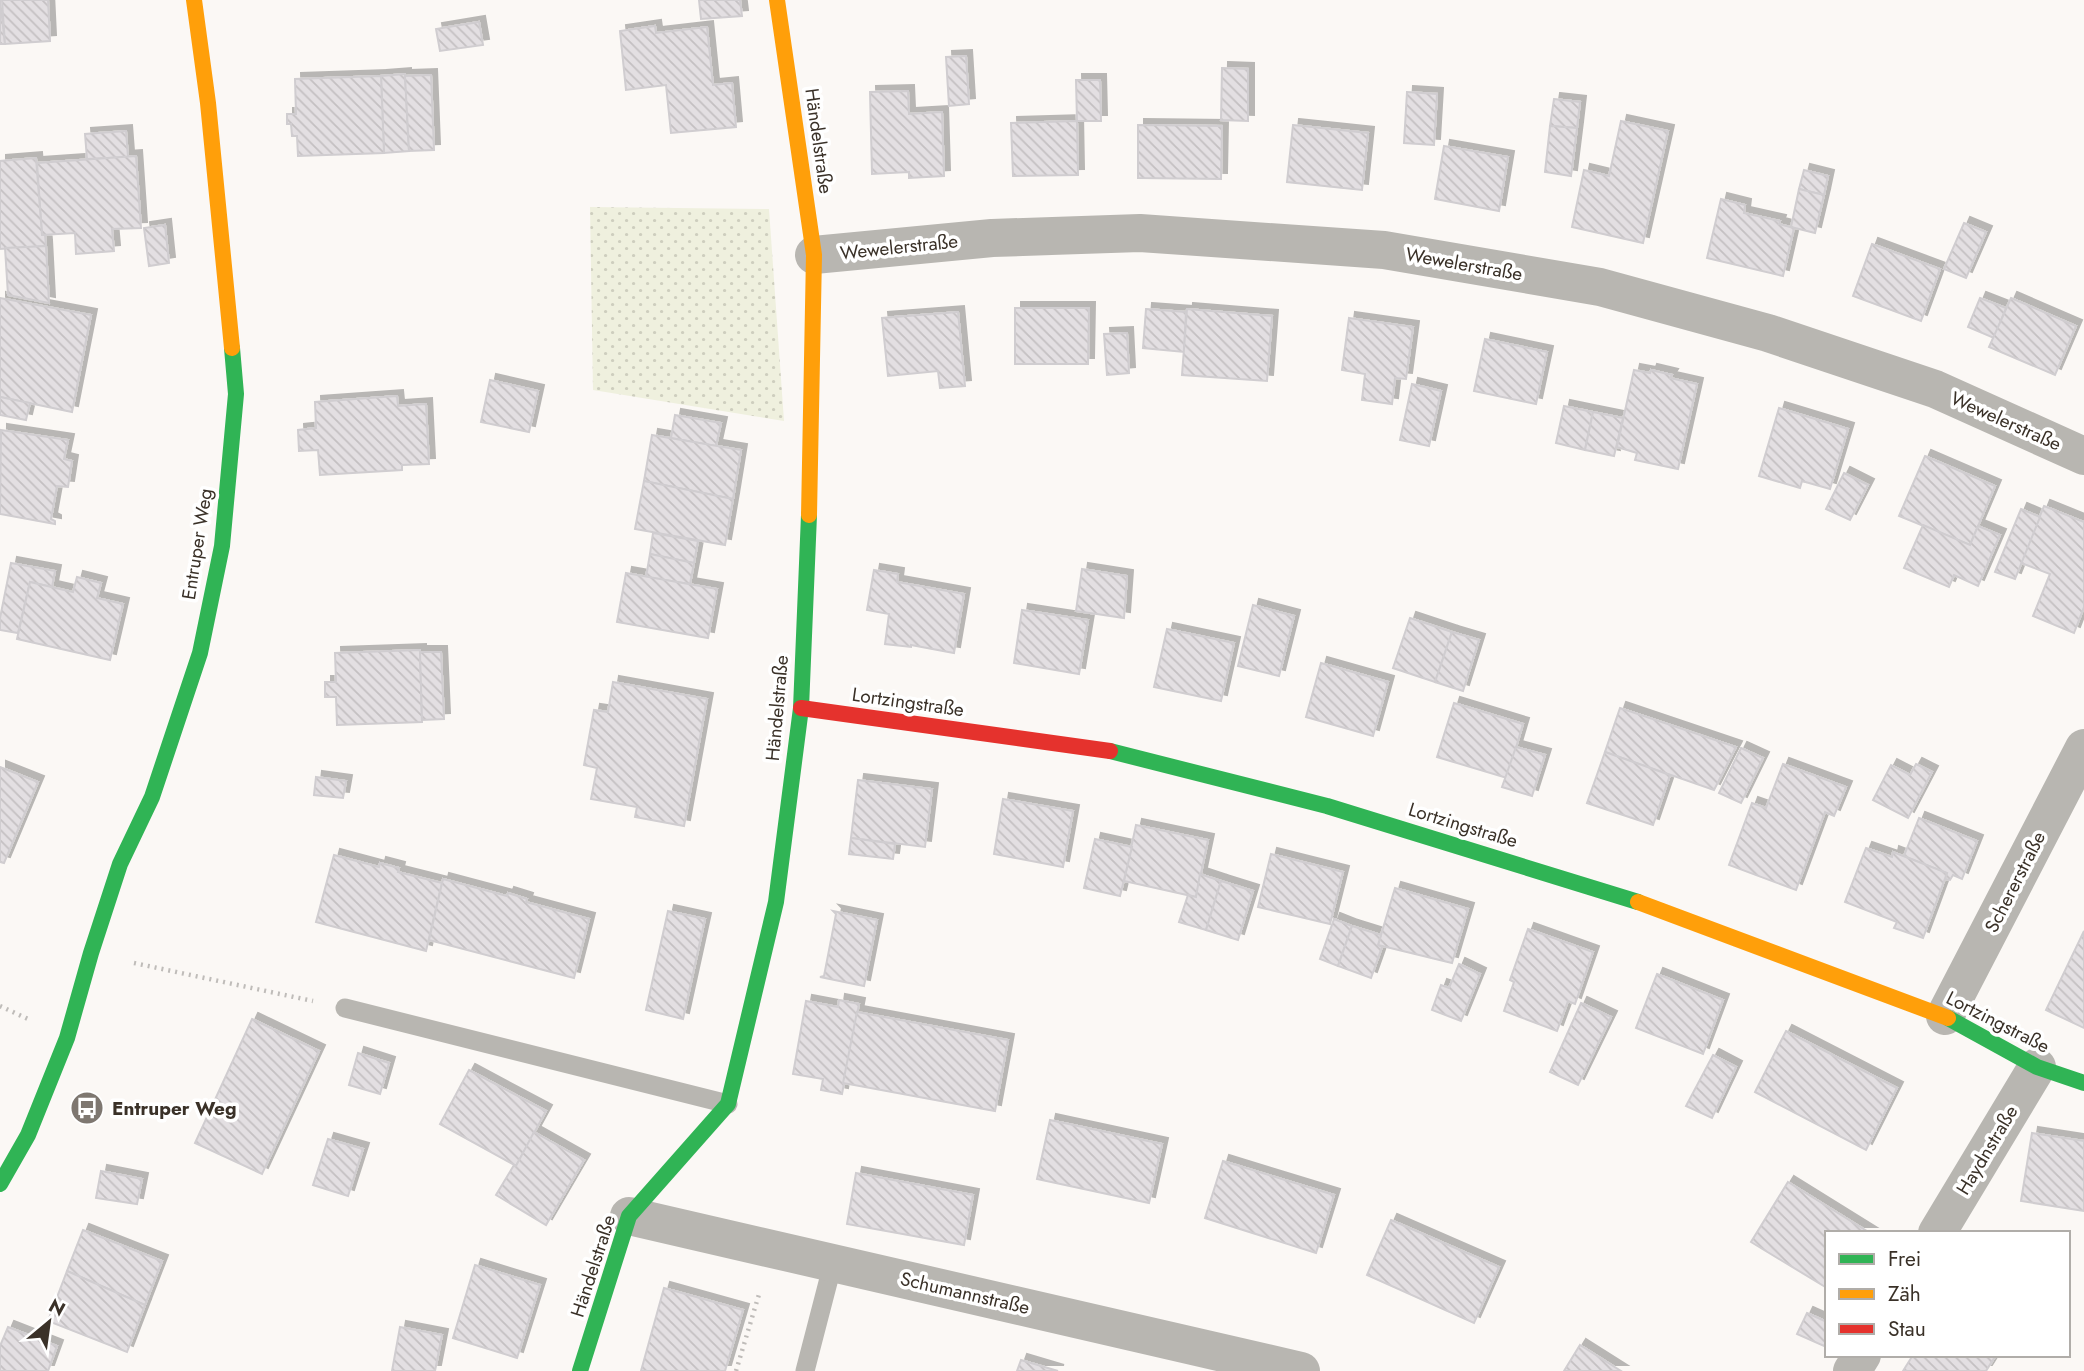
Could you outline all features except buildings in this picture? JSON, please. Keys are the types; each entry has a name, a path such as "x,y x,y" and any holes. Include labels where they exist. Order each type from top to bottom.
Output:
{"street":[{"name":"Entruper Weg","path":"0,1184 28,1135 67,1038 120,864 152,797 200,653 222,546 236,394 208,103 194,0"},
{"name":"Händelstraße","path":"580,1371 629,1216 728,1104 776,902 801,708 812,442 814,255 777,0"},
{"name":"Wewelerstraße","path":"814,255 992,238 1140,233 1384,250 1600,287 1768,333 1935,389 2084,456"},
{"name":"Lortzingstraße","path":"801,708 1125,753 1327,806 1634,900 1945,1016 2037,1067 2084,1083"},
{"name":"Schererstraße","path":"1945,1016 2084,748"},
{"name":"Haydnstraße","path":"1938,1231 2037,1067"},
{"name":"Schumannstraße","path":"629,1216 1301,1371"}],"lane":[{"path":"345,1008 728,1104"},
{"path":"805,1371 833,1263"}],"path":[{"path":"91,953 345,1008"},
{"path":"736,1371 772,1250"}],"green space":[{"path":"590,207 769,209 784,421 593,390"}],"traffic: fast":[{"path":"0,1184 28,1135 67,1038 120,864 152,797 200,653 222,546 236,394 232,348"},
{"path":"580,1371 629,1216 728,1104 776,902 801,708 809,515"},
{"path":"1110,751 1327,806 1638,902"},
{"path":"1948,1018 2037,1067 2084,1083"}],"traffic: slow":[{"path":"194,0 208,103 232,348"},
{"path":"777,0 814,255 809,515"},
{"path":"1638,902 1948,1018"}],"traffic: jam":[{"path":"801,708 1110,751"}],"place":[{"name":"Entruper Weg","path":"87,1108"}]}
